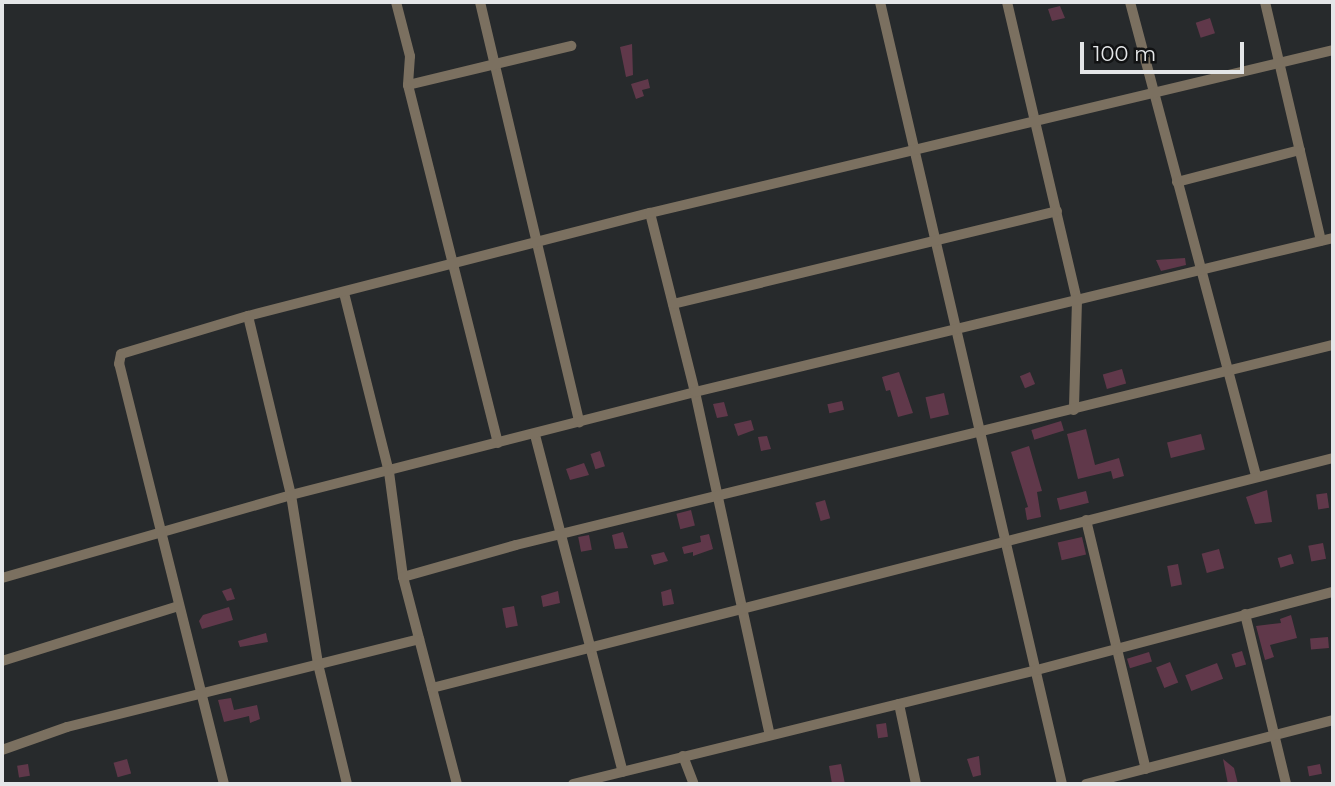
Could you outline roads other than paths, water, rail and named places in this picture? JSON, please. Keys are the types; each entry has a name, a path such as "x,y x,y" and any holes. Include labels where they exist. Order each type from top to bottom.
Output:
{"street":[{"path":"396,2 410,56 408,85 498,443"},
{"path":"480,2 579,422"},
{"path":"880,2 1033,671 1062,784"},
{"path":"1007,2 1077,300 1074,410"},
{"path":"1130,2 1256,477"},
{"path":"1265,2 1321,241"},
{"path":"408,85 571,46"},
{"path":"225,784 119,364 121,354 248,316 650,213 1333,50"},
{"path":"1177,182 1300,150"},
{"path":"673,304 1057,211"},
{"path":"650,213 695,392 770,735"},
{"path":"2,578 290,495 535,435 695,392 955,332 1333,238"},
{"path":"344,293 389,472 403,577 457,784"},
{"path":"248,316 290,495 318,664 347,784"},
{"path":"403,577 561,534 1333,345"},
{"path":"535,435 623,772"},
{"path":"432,688 1003,540 1333,458"},
{"path":"1086,520 1146,769"},
{"path":"573,784 1033,671 1333,592"},
{"path":"2,661 179,606"},
{"path":"1245,614 1286,784"},
{"path":"2,750 67,727 419,639"},
{"path":"899,704 916,784"},
{"path":"1086,784 1333,720"},
{"path":"683,756 694,784"}]}
